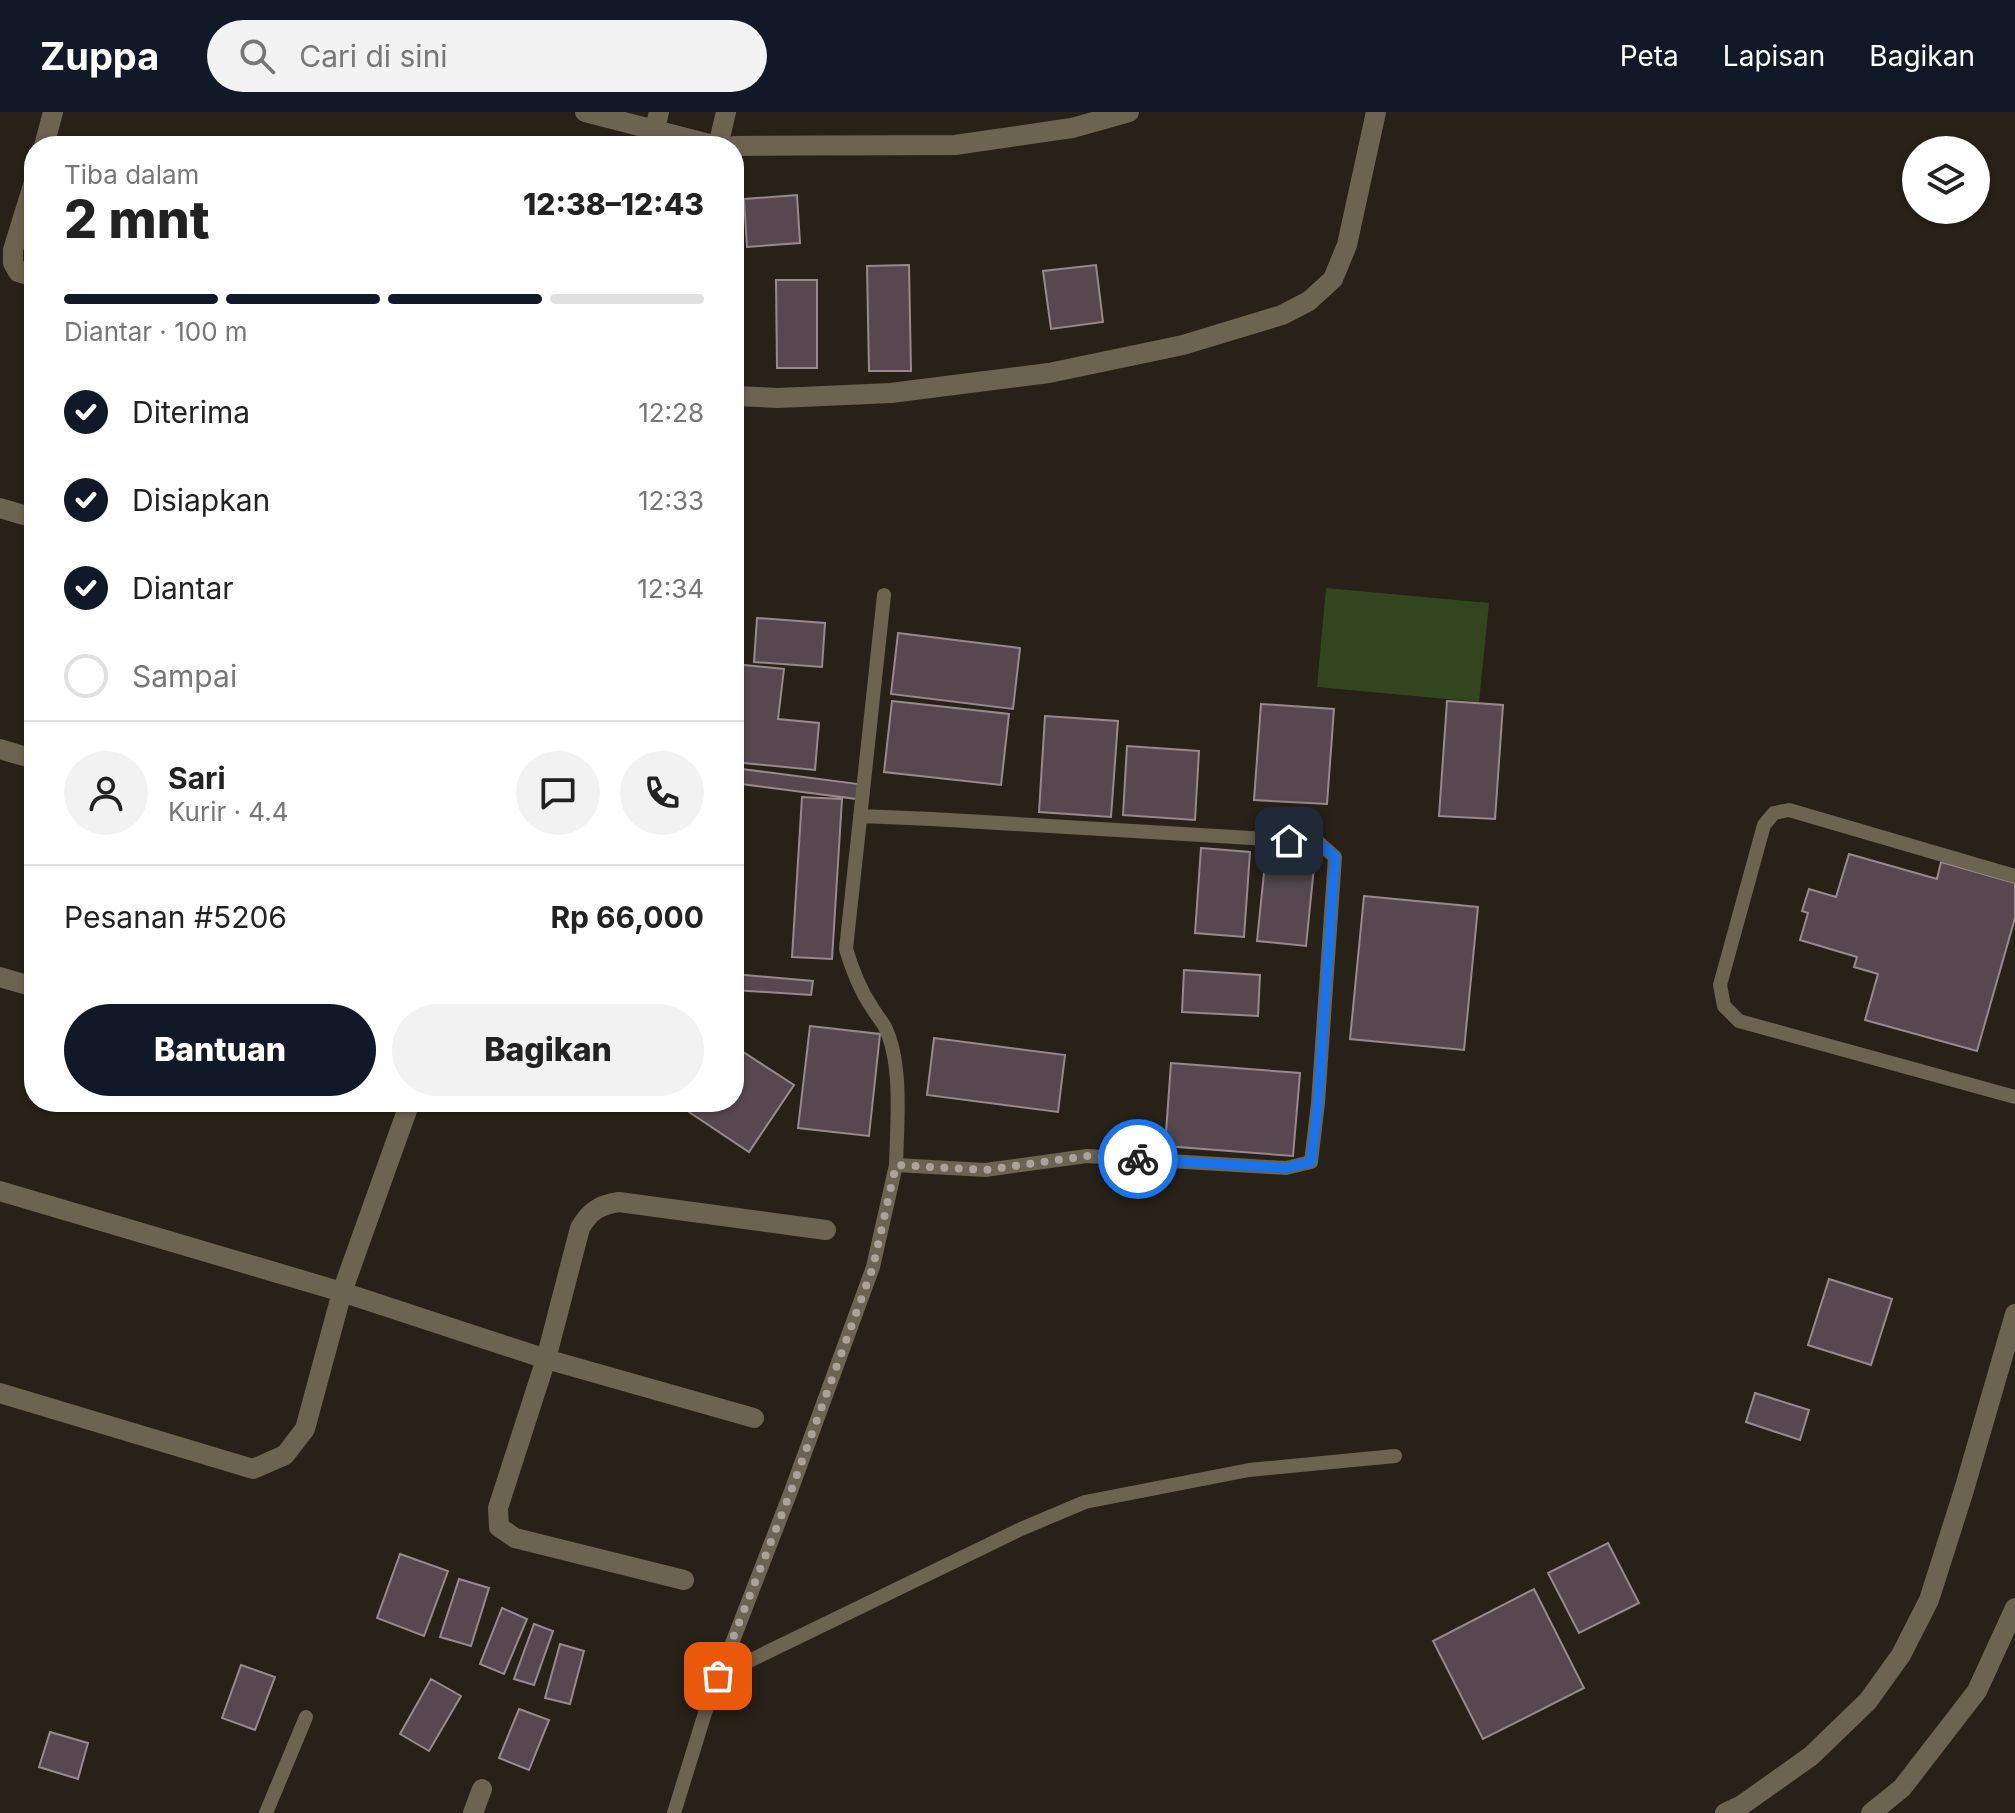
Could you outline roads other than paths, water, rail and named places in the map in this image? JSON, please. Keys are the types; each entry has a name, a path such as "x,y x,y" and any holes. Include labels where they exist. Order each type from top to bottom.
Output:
{"street":[{"path":"47,136 53,112"},
{"path":"585,112 678,136"},
{"path":"720,136 726,112"},
{"path":"744,146 955,145 1072,128 1129,112"},
{"path":"744,396 891,393 1049,373 1183,345 1282,315 1309,301 1333,279 1347,245 1376,112"},
{"path":"24,225 13,250 13,263 18,272 24,274"},
{"path":"0,508 24,515"},
{"path":"0,749 24,756"},
{"path":"0,977 24,984"},
{"path":"0,1393 253,1469 285,1455 305,1429 342,1292 406,1112"},
{"path":"0,1191 342,1292 546,1359 754,1418"},
{"path":"684,1580 515,1538 499,1527 498,1508 546,1359 580,1228 594,1210 619,1202 826,1230"},
{"path":"1725,1813 1742,1805 1811,1756 1868,1701 1901,1655 1929,1600 2015,1314"},
{"path":"1871,1813 1902,1788 1977,1691 2015,1608"},
{"path":"473,1813 482,1789"}],"lane":[{"path":"674,1813 718,1676 791,1491 873,1267 896,1165 898,1086 891,1047 885,1027 852,970 846,949 884,595"},
{"path":"2015,876 1789,810 1774,813 1764,825 1720,985 1724,1006 1739,1021 2015,1097"},
{"path":"860,816 1318,842 1335,857 1311,1162 1286,1168 1087,1156 985,1170 896,1165"},
{"path":"718,1676 1021,1529 1085,1502 1249,1470 1395,1456"},
{"path":"266,1813 306,1717"}]}
